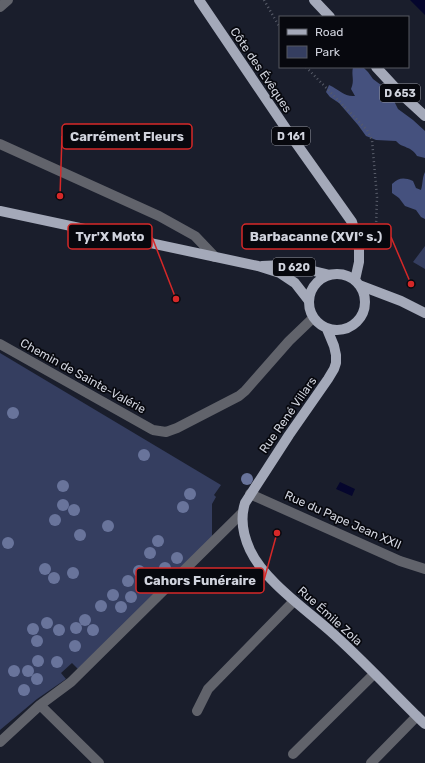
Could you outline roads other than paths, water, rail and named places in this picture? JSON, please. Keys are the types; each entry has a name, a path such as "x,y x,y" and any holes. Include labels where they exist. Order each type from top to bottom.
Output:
{"main road":[{"name":"Côte des Évêques","path":"199,0 291,136 352,222 359,246 357,282"},
{"path":"314,0 329,16"},
{"name":"D 653","path":"377,68 401,94 425,116"},
{"name":"D 620","path":"0,211 258,266 280,274 295,283 309,301"},
{"name":"D 620","path":"258,266 280,265 330,275"},
{"path":"357,282 364,292 365,307 358,322 343,330 335,330 327,329 313,318 309,301 311,293 315,285 330,275 343,275 425,313"},
{"name":"Rue René Villars","path":"242,513 250,494 334,369 336,355 327,329"},
{"name":"Rue Émile Zola","path":"242,513 245,537 250,551 260,567 294,602 329,631 425,724"}],"street":[{"path":"0,8 8,0"},
{"path":"0,144 159,216 195,236 215,257"},
{"name":"Chemin de Sainte-Valérie","path":"0,344 153,430 166,432 177,428 239,396 289,341 313,318"},
{"name":"Rue du Pape Jean XXII","path":"250,494 400,561 425,569"},
{"path":"0,742 40,705 71,682 242,513"},
{"path":"197,711 208,689 294,602"},
{"path":"293,754 374,674"},
{"path":"40,705 99,763"},
{"path":"371,763 417,716"}],"place":[{"name":"Carrément Fleurs","path":"60,196"},
{"name":"Barbacanne (XVI° s.)","path":"411,284"},
{"name":"Tyr'X Moto","path":"176,299"},
{"name":"Cahors Funéraire","path":"277,533"}]}
